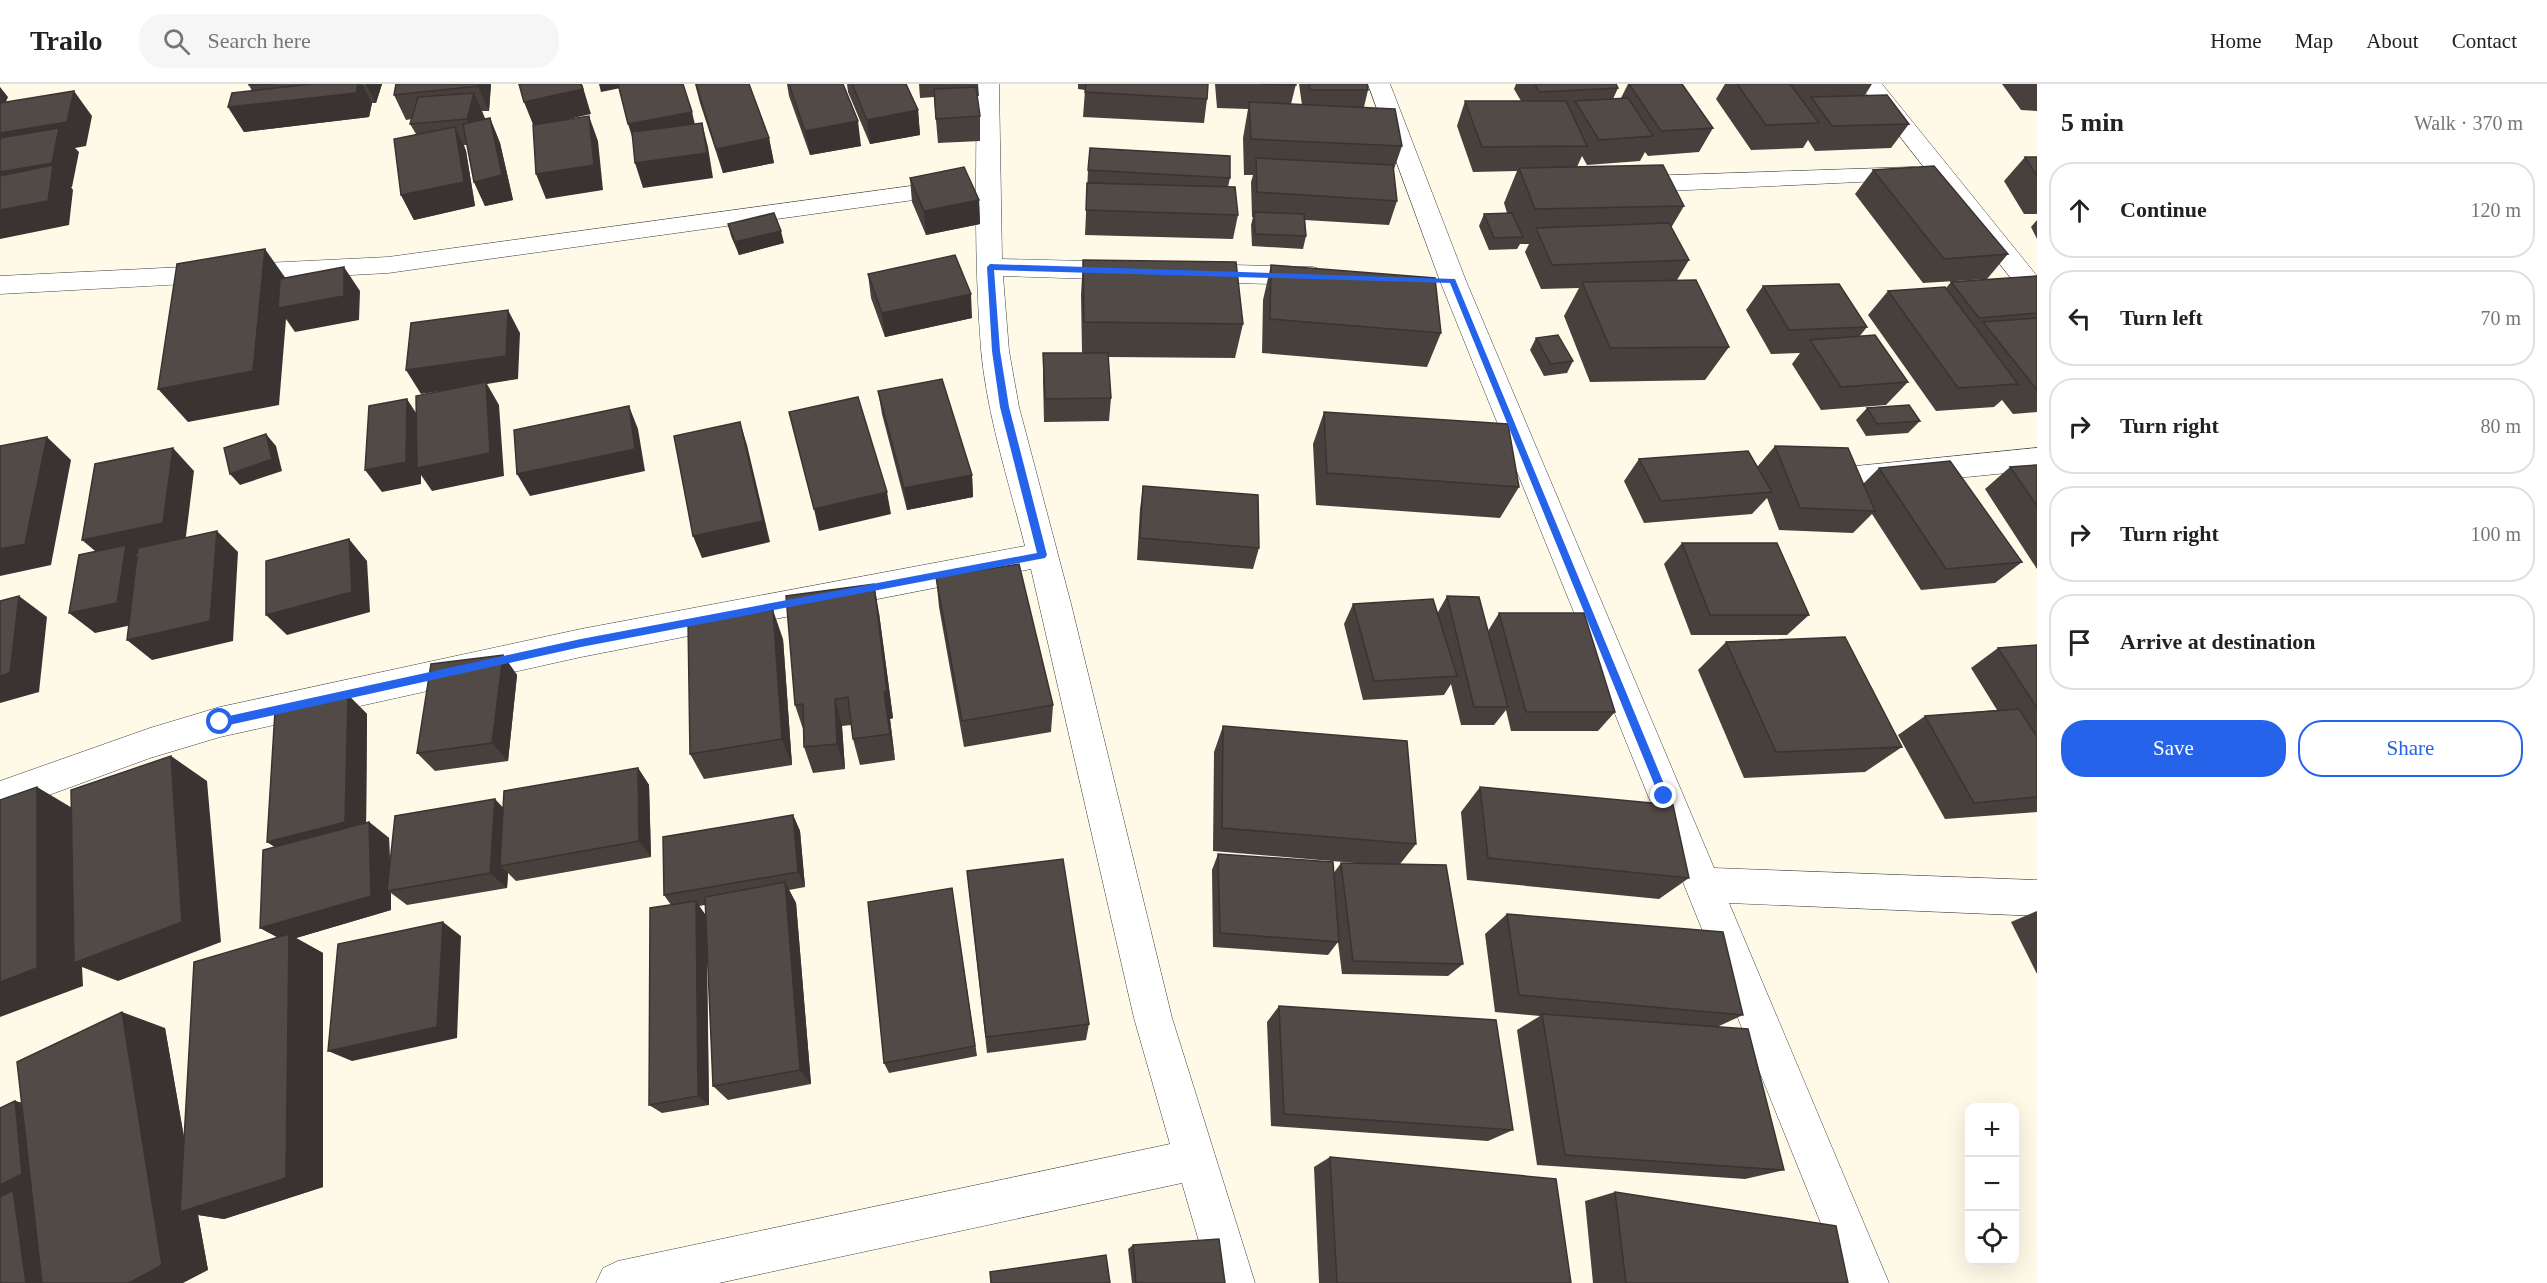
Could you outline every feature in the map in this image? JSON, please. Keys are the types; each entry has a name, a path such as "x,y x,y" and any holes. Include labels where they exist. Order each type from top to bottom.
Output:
{"street":[{"path":"988,84 987,184 990,267 996,351 1005,407 1153,1018 1233,1283"},
{"path":"1379,84 1441,280 1701,885 1867,1283"},
{"path":"1870,84 2037,294"},
{"path":"1646,184 1940,173"},
{"path":"0,285 388,265 987,184"},
{"path":"990,267 1334,277"},
{"path":"1836,479 2037,459"},
{"path":"0,796 150,743 220,722 581,643 1042,555"},
{"path":"1701,885 2037,898"},
{"path":"618,1283 1196,1159"}],"building":[{"path":"311,84 358,84 356,93 228,107 232,93"},
{"path":"396,84 478,84 478,86 394,95"},
{"path":"519,84 581,84 583,89 524,102"},
{"path":"618,84 683,84 692,112 628,124"},
{"path":"696,84 749,84 769,138 716,149"},
{"path":"789,84 843,84 858,121 805,131"},
{"path":"852,84 906,84 918,110 867,120"},
{"path":"1086,84 1208,84 1207,99 1085,92"},
{"path":"1309,84 1367,84 1368,90 1310,90"},
{"path":"1535,84 1616,84 1618,88 1539,92"},
{"path":"1629,84 1682,84 1713,128 1661,131"},
{"path":"1737,84 1790,84 1819,123 1766,125"},
{"path":"976,87 980,116 936,119 934,89"},
{"path":"74,91 67,122 0,133 0,103"},
{"path":"474,93 467,119 410,124 418,97"},
{"path":"1887,95 1909,124 1832,126 1811,97"},
{"path":"1628,98 1653,136 1599,140 1575,101"},
{"path":"1465,101 1566,101 1587,146 1482,147"},
{"path":"1249,102 1395,109 1402,146 1251,139"},
{"path":"589,116 594,165 536,174 533,125"},
{"path":"490,118 502,175 474,182 463,124"},
{"path":"702,123 707,153 635,163 632,132"},
{"path":"455,127 464,182 401,195 394,139"},
{"path":"59,128 52,163 0,172 0,138"},
{"path":"1090,148 1230,156 1230,178 1088,170"},
{"path":"2025,157 2037,157 2037,176"},
{"path":"1256,158 1393,165 1397,201 1257,192"},
{"path":"53,165 48,201 0,210 0,176"},
{"path":"1663,165 1684,206 1535,209 1519,168"},
{"path":"1934,166 2008,254 1944,259 1873,170"},
{"path":"964,167 979,200 924,211 910,178"},
{"path":"1087,183 1235,187 1238,215 1086,210"},
{"path":"1254,212 1304,214 1306,236 1255,234"},
{"path":"774,213 781,231 735,242 728,224"},
{"path":"1512,213 1523,237 1494,238 1484,214"},
{"path":"1669,223 1689,260 1552,265 1536,228"},
{"path":"265,249 253,371 158,389 177,264"},
{"path":"955,255 971,294 882,313 868,274"},
{"path":"1083,260 1236,262 1243,324 1084,322"},
{"path":"1271,265 1435,278 1441,333 1270,319"},
{"path":"344,267 344,296 278,308 280,279"},
{"path":"2037,276 2037,313 1979,318 1951,282"},
{"path":"1696,280 1729,347 1610,348 1582,282"},
{"path":"1839,284 1867,327 1789,330 1763,286"},
{"path":"1945,287 2018,384 1958,388 1888,291"},
{"path":"508,310 506,356 406,370 411,323"},
{"path":"2037,318 2037,390 1983,322"},
{"path":"1558,335 1573,361 1551,364 1536,338"},
{"path":"1875,335 1908,382 1841,387 1810,340"},
{"path":"1043,353 1108,353 1111,398 1045,399"},
{"path":"942,379 972,475 904,488 878,391"},
{"path":"486,382 490,453 417,468 416,396"},
{"path":"858,397 887,492 814,509 789,412"},
{"path":"407,399 406,462 365,470 369,406"},
{"path":"1909,405 1920,421 1877,424 1867,408"},
{"path":"629,406 635,449 517,474 514,430"},
{"path":"1324,412 1508,424 1519,487 1327,473"},
{"path":"740,422 763,521 693,536 674,436"},
{"path":"266,434 272,459 230,474 224,448"},
{"path":"47,437 25,544 0,549 0,446"},
{"path":"1775,446 1848,448 1875,511 1800,508"},
{"path":"173,448 163,523 82,540 95,464"},
{"path":"1748,451 1772,492 1661,501 1639,459"},
{"path":"1950,461 2022,562 1946,569 1879,468"},
{"path":"2037,465 2037,506 2010,467"},
{"path":"1143,486 1258,495 1259,548 1140,538"},
{"path":"217,531 210,621 127,640 138,548"},
{"path":"349,539 352,592 266,615 266,561"},
{"path":"1682,543 1777,543 1809,615 1710,615"},
{"path":"126,545 117,603 69,613 79,555"},
{"path":"1019,564 1053,705 962,721 936,577"},
{"path":"874,584 890,734 853,739 848,697 835,699 837,744 804,747 803,704 795,705 786,596"},
{"path":"19,596 10,673 0,676 0,601"},
{"path":"1447,596 1479,597 1508,707 1474,707"},
{"path":"1433,599 1457,676 1374,681 1353,604"},
{"path":"773,610 782,739 690,754 688,622"},
{"path":"1499,613 1584,613 1615,712 1526,712"},
{"path":"1845,637 1902,747 1776,752 1726,642"},
{"path":"2037,645 2037,708 1998,648"},
{"path":"503,655 492,743 417,753 431,664"},
{"path":"348,695 345,822 267,842 275,711"},
{"path":"2019,709 2037,737 2037,797 1974,803 1925,716"},
{"path":"1223,726 1407,741 1416,844 1222,828"},
{"path":"171,756 182,922 74,963 71,790"},
{"path":"638,768 639,841 500,866 504,791"},
{"path":"37,787 37,968 0,982 0,800"},
{"path":"1480,787 1673,805 1689,878 1488,858"},
{"path":"495,799 490,873 387,891 395,816"},
{"path":"793,815 798,872 664,895 663,837"},
{"path":"369,822 371,896 260,928 263,850"},
{"path":"1218,854 1333,862 1339,942 1220,933"},
{"path":"1063,859 1089,1024 986,1037 967,871"},
{"path":"1341,863 1446,865 1463,964 1353,961"},
{"path":"785,882 800,1070 713,1086 705,897"},
{"path":"952,888 975,1046 884,1063 868,902"},
{"path":"696,901 698,1096 649,1105 650,908"},
{"path":"1507,914 1723,932 1743,1015 1519,995"},
{"path":"443,922 437,1027 328,1051 338,944"},
{"path":"289,934 286,1178 180,1212 194,962"},
{"path":"1279,1006 1496,1020 1513,1130 1284,1114"},
{"path":"122,1012 162,1265 129,1283 42,1283 17,1062"},
{"path":"1542,1014 1748,1029 1784,1170 1565,1155"},
{"path":"15,1101 22,1174 0,1185 0,1108"},
{"path":"1330,1157 1556,1179 1571,1283 1337,1283"},
{"path":"13,1190 26,1283 0,1283 0,1197"},
{"path":"1615,1192 1836,1226 1848,1283 1626,1283"},
{"path":"1219,1239 1225,1283 1136,1283 1133,1245"},
{"path":"1106,1255 1110,1283 991,1283 990,1272"}],"route":[{"path":"220,722 581,643 1042,555 1005,407 996,351 990,267 1453,280 1664,796"}]}
